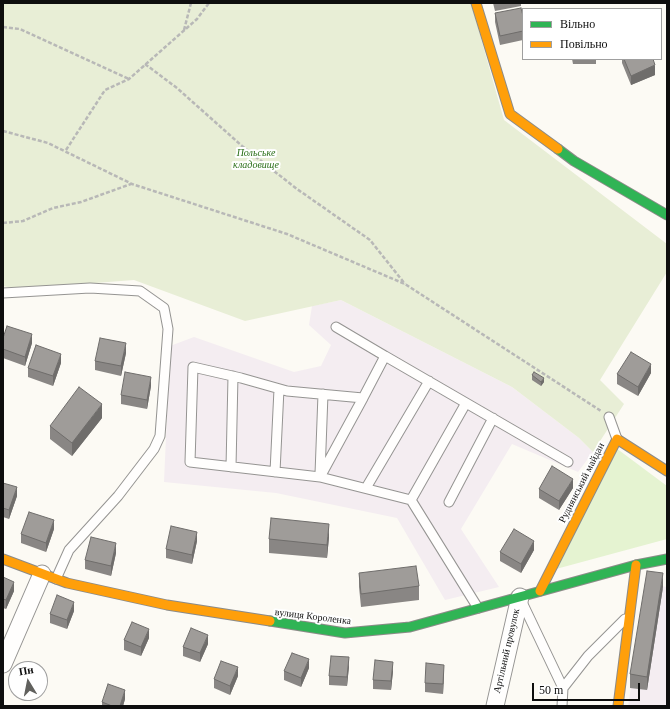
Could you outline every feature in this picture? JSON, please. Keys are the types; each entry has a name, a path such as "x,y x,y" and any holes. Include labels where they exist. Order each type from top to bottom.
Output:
{"street":[{"path":"476,3 500,89 510,114 574,161 667,214"},
{"name":"Руднянський майдан","path":"540,590 617,439 667,471"},
{"name":"вулиця Короленка","path":"3,559 67,583 167,605 345,633 410,627 520,597 540,590 636,565 667,559"},
{"path":"618,706 636,565"},
{"path":"3,664 49,576"},
{"name":"Артільний провулок","path":"495,706 520,597"}],"lane":[{"path":"3,293 90,288 140,291 164,308 168,329 160,436 154,449 118,496 69,550 49,576"},
{"path":"336,327 568,462"},
{"path":"320,477 385,356"},
{"path":"363,398 287,391 193,367 190,462 320,477 411,500 478,608"},
{"path":"231,467 233,376"},
{"path":"366,488 429,381"},
{"path":"275,472 279,389"},
{"path":"320,477 323,394"},
{"path":"411,500 466,403"},
{"path":"609,417 617,439"},
{"path":"449,502 493,418"},
{"path":"520,597 563,688 562,706"},
{"path":"563,688 588,656 629,614"}],"path":[{"path":"184,31 191,3"},
{"path":"66,150 105,90 129,79 197,19 209,3"},
{"path":"3,27 20,29 129,79"},
{"path":"145,64 178,88 242,146 297,189 370,240 405,284"},
{"path":"3,131 48,142 132,184 286,234 405,284 609,417"},
{"path":"3,223 23,221 53,208 81,202 132,184"}],"shaded area":[{"path":"341,300 512,387 579,438 593,452 578,472 512,444 461,529 499,587 445,600 397,518 276,493 164,482 170,346 194,337 294,372 321,366 331,345 309,325 312,306"},
{"path":"647,584 667,587 667,706 628,706"}],"green space":[{"name":"Польське кладовище","path":"3,3 471,3 504,120 667,244 667,272 600,380 624,404 593,452 579,438 512,387 341,300 245,321 134,280 17,289 3,286"},
{"path":"616,448 667,486 667,539 556,569"}],"building":[{"path":"521,8 522,31 500,36 495,13"},
{"path":"624,60 653,60 655,65 631,76"},
{"path":"7,326 32,334 25,357 3,349 3,338"},
{"path":"100,338 126,343 121,366 95,361"},
{"path":"36,345 61,354 53,376 28,368"},
{"path":"631,352 651,364 638,387 617,374"},
{"path":"125,372 151,377 147,400 121,395"},
{"path":"534,372 544,378 541,382 532,375"},
{"path":"79,387 102,404 72,443 50,426"},
{"path":"552,466 573,479 559,501 539,489"},
{"path":"3,483 17,487 9,510 3,508"},
{"path":"29,512 54,520 46,543 21,534"},
{"path":"271,518 329,524 327,545 269,539"},
{"path":"171,526 197,532 192,555 166,549"},
{"path":"514,529 534,541 521,564 500,552"},
{"path":"91,537 116,543 111,566 85,560"},
{"path":"416,566 419,586 361,594 359,573"},
{"path":"647,571 663,573 647,677 630,674"},
{"path":"3,577 14,582 6,600 3,599"},
{"path":"57,595 74,602 67,620 50,614"},
{"path":"132,622 149,629 141,647 124,640"},
{"path":"191,628 208,635 200,653 183,647"},
{"path":"292,653 309,659 301,678 284,671"},
{"path":"331,656 349,657 347,677 329,676"},
{"path":"375,660 393,662 391,681 373,680"},
{"path":"221,661 238,667 230,686 214,679"},
{"path":"426,663 444,665 443,684 425,683"},
{"path":"108,684 125,690 120,706 112,706 102,702"}],"traffic: fast":[{"path":"558,149 574,161 667,215"},
{"path":"270,621 345,633 410,627 636,565 667,559"}],"traffic: slow":[{"path":"476,3 510,114 558,149"},
{"path":"540,591 617,439 667,471"},
{"path":"3,559 67,583 167,605 270,621"},
{"path":"618,706 636,565"}]}
